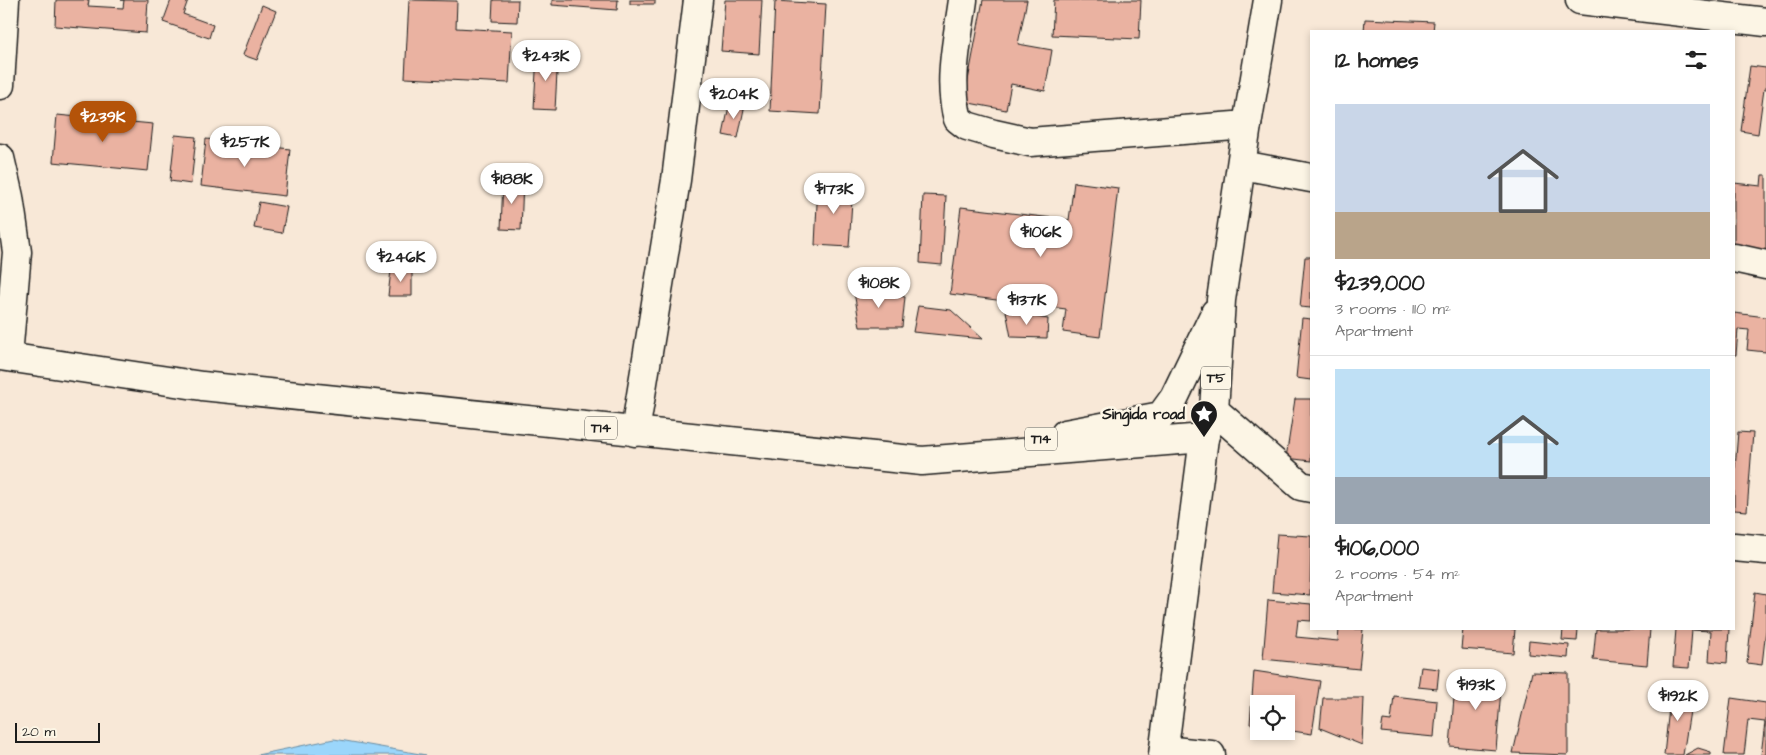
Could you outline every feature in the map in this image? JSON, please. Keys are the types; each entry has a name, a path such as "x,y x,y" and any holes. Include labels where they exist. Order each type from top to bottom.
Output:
{"main road":[{"path":"0,85 6,0"},
{"path":"635,432 676,180 698,0"},
{"path":"963,0 955,59 954,95 958,119 967,126 1030,142 1247,125"},
{"name":"T5","path":"1163,752 1204,438 1214,410 1221,300 1268,0"},
{"path":"1580,0 1766,22"},
{"path":"0,158 9,197 17,252 4,356"},
{"path":"1242,165 1310,178"},
{"path":"1735,258 1766,264"},
{"name":"T14","path":"922,462 1161,416 1174,398 1221,300"},
{"name":"T14","path":"4,356 202,386 922,462 1204,438"},
{"path":"1214,410 1302,486 1310,488"},
{"path":"1735,548 1766,550"},
{"path":"1163,752 1211,755"}],"water":[{"path":"334,739 426,755 257,755"}],"building":[{"path":"56,0 89,0 88,6 123,8 124,0 148,0 146,33 55,26"},
{"path":"171,0 188,0 183,14 213,25 209,38 163,22"},
{"path":"409,0 457,1 456,28 512,31 509,83 405,78"},
{"path":"493,0 518,0 517,22 492,21"},
{"path":"552,0 618,0 617,10 552,5"},
{"path":"630,0 655,0 655,4 630,4"},
{"path":"725,0 762,0 759,54 721,51"},
{"path":"983,0 1027,0 1018,44 1052,50 1045,91 1011,84 1006,110 964,102"},
{"path":"1054,0 1141,0 1139,39 1052,35"},
{"path":"775,1 826,4 820,114 770,111"},
{"path":"262,5 276,11 257,60 243,55"},
{"path":"1365,19 1434,22 1433,30 1364,30"},
{"path":"537,53 558,54 555,110 534,109"},
{"path":"1750,66 1766,68 1766,89 1764,89 1758,134 1741,131"},
{"path":"730,101 745,104 738,138 723,135"},
{"path":"57,115 153,124 148,171 53,162"},
{"path":"175,135 196,137 191,184 170,181"},
{"path":"206,139 290,149 285,196 201,186"},
{"path":"1762,175 1766,175 1766,255 1735,252 1735,183 1761,186"},
{"path":"503,180 523,181 521,230 501,229"},
{"path":"1074,182 1118,188 1100,337 1063,332 1066,309 950,294 961,207 1069,220"},
{"path":"818,183 853,185 849,247 815,245"},
{"path":"923,195 946,196 942,265 920,263"},
{"path":"259,202 287,207 282,233 254,228"},
{"path":"1305,257 1310,257 1310,308 1300,307"},
{"path":"412,267 412,296 388,296 391,270"},
{"path":"853,286 905,297 902,327 860,327"},
{"path":"918,306 951,310 983,339 913,332"},
{"path":"1006,311 1048,319 1047,338 1011,337"},
{"path":"1735,313 1766,317 1766,352 1747,350 1749,330 1738,329 1736,355"},
{"path":"1302,318 1310,319 1310,380 1296,378"},
{"path":"1295,399 1310,399 1310,461 1286,458"},
{"path":"1738,432 1753,433 1747,511 1735,510 1735,469"},
{"path":"1277,534 1310,536 1310,595 1272,592"},
{"path":"1755,592 1766,594 1766,629 1762,665 1747,663"},
{"path":"1268,600 1310,604 1310,621 1298,620 1296,637 1338,641 1339,630 1363,630 1359,669 1263,659"},
{"path":"1463,630 1515,630 1513,653 1461,649"},
{"path":"1563,630 1578,630 1577,641 1562,640"},
{"path":"1596,630 1650,630 1647,665 1593,660"},
{"path":"1676,630 1692,630 1689,668 1673,667"},
{"path":"1692,630 1729,630 1727,663 1709,661 1711,631"},
{"path":"1529,641 1569,645 1568,658 1528,654"},
{"path":"1421,667 1439,669 1437,689 1418,687"},
{"path":"1254,671 1320,681 1312,734 1295,731 1295,695 1252,695"},
{"path":"1532,672 1568,673 1568,755 1513,753"},
{"path":"1456,673 1502,677 1496,750 1450,746"},
{"path":"1671,689 1693,692 1683,755 1664,755"},
{"path":"1394,696 1437,701 1434,737 1381,732 1383,720 1391,721"},
{"path":"1323,698 1364,698 1362,745 1320,728"},
{"path":"1731,698 1766,703 1766,755 1761,755 1765,722 1748,720 1744,755 1724,755"},
{"path":"1698,748 1711,752 1711,755 1685,755"}],"place":[{"name":"Singida road","path":"1204,438"}]}
